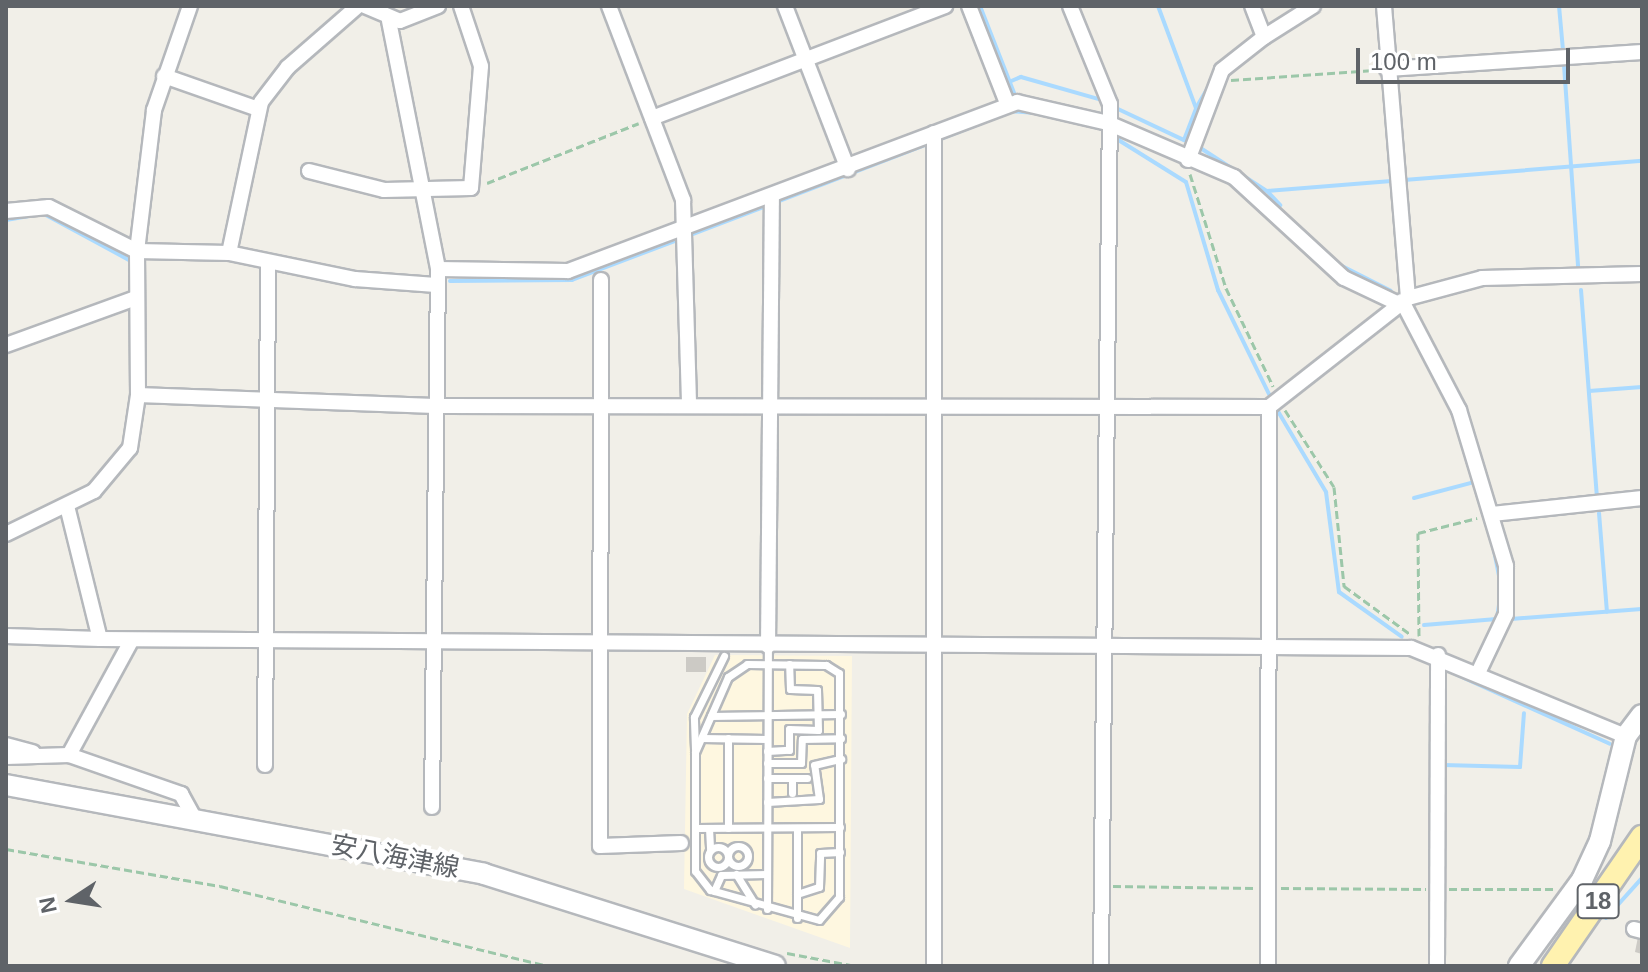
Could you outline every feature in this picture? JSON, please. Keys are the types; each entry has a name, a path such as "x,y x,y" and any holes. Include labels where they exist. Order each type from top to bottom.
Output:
{"main road":[{"path":"1519,966 1575,889 1600,841 1626,736 1642,715"},
{"name":"安八海津線","path":"6,785 484,874 775,966"},
{"name":"18","path":"1553,966 1642,837"}],"street":[{"path":"6,534 67,506 119,468 138,395 137,251 164,76 190,6"},
{"path":"229,253 258,109 288,67 358,6"},
{"path":"365,6 389,21 438,269 432,807"},
{"path":"309,171 422,192 471,188 481,66 461,6"},
{"path":"609,6 652,118 688,228 689,406"},
{"path":"785,6 848,169"},
{"path":"652,118 945,6"},
{"path":"969,6 1007,103"},
{"path":"1070,6 1110,104 1104,408 1101,966"},
{"path":"1252,6 1264,37"},
{"path":"1182,157 1217,81 1230,62 1313,6"},
{"path":"1384,6 1402,301 1459,410 1506,566 1506,614 1478,673"},
{"path":"389,21 432,7"},
{"path":"1387,69 1642,52"},
{"path":"164,76 258,109"},
{"path":"438,269 568,271 848,169 1007,103 1057,106 1108,123 1251,186 1308,250 1344,278 1402,301"},
{"path":"934,133 934,966"},
{"path":"768,646 772,198"},
{"path":"6,211 49,207 137,251 229,253 268,262 436,285"},
{"path":"265,765 268,262"},
{"path":"138,395 267,403 435,406 1275,406 1402,301 1482,278 1642,274"},
{"path":"601,280 600,846 681,843"},
{"path":"6,345 136,298"},
{"path":"1268,966 1269,648 1275,406"},
{"path":"1492,514 1642,498"},
{"path":"67,506 100,639"},
{"path":"6,636 130,643 1269,648 1438,655 1626,736"},
{"path":"69,755 130,643"},
{"path":"1437,966 1438,655"},
{"path":"6,745 53,757"},
{"path":"6,757 69,755 181,794 195,819"}],"lane":[{"path":"767,909 768,646"},
{"path":"695,752 733,672 766,664 833,667 841,714 840,852 837,904 819,920 797,918 714,891 695,871 694,717 724,656"},
{"path":"767,751 789,750 789,729 818,730 817,690 790,689 789,664"},
{"path":"711,716 841,714"},
{"path":"702,738 767,739"},
{"path":"728,738 728,828"},
{"path":"767,763 801,763 802,739 841,738"},
{"path":"767,802 819,799 814,765 841,759"},
{"path":"767,778 807,778"},
{"path":"792,778 792,793"},
{"path":"696,828 840,827"},
{"path":"712,828 720,847 739,866 748,855"},
{"path":"712,828 710,850 715,867 739,846 748,855 767,856"},
{"path":"797,828 797,918"},
{"path":"710,850 720,847"},
{"path":"797,894 819,887 820,853 840,852"},
{"path":"736,874 755,905"},
{"path":"714,891 721,875 767,874"}],"path":[{"path":"1217,81 1387,69"},
{"path":"471,188 652,118"},
{"path":"1182,157 1191,175 1226,288 1275,406 1334,487 1344,586 1438,655"},
{"path":"1419,640 1418,533 1492,514"},
{"path":"6,849 220,886 549,966"},
{"path":"1101,886 1575,889"}],"shaded area":[{"path":"715,655 852,656 850,948 684,889 687,714"}],"building":[{"path":"686,657 706,657 706,672 686,672"},
{"path":"1638,937 1642,938 1642,954 1635,952"}],"waterway":[{"path":"980,6 1016,98"},
{"path":"1158,6 1196,108 1224,60"},
{"path":"1559,6 1563,50"},
{"path":"1564,65 1578,267"},
{"path":"1009,82 1021,77 1098,99"},
{"path":"1118,109 1184,140 1196,108"},
{"path":"1009,111 1036,113"},
{"path":"938,140 982,123"},
{"path":"1112,136 1186,182 1218,290 1272,400"},
{"path":"688,236 930,143"},
{"path":"1202,149 1267,191 1392,181"},
{"path":"1404,180 1642,161"},
{"path":"1268,192 1280,205"},
{"path":"44,214 129,260"},
{"path":"6,220 35,215"},
{"path":"450,281 572,280 680,239"},
{"path":"1340,265 1391,291"},
{"path":"1581,290 1597,497"},
{"path":"1589,391 1642,387"},
{"path":"1276,408 1326,492 1339,592 1402,637"},
{"path":"1414,498 1474,482"},
{"path":"1599,513 1607,612"},
{"path":"1493,545 1499,575"},
{"path":"1424,625 1497,619 1499,604"},
{"path":"1511,619 1642,609"},
{"path":"1453,673 1610,744"},
{"path":"1443,765 1520,767 1524,713"},
{"path":"1606,918 1642,878"}]}
